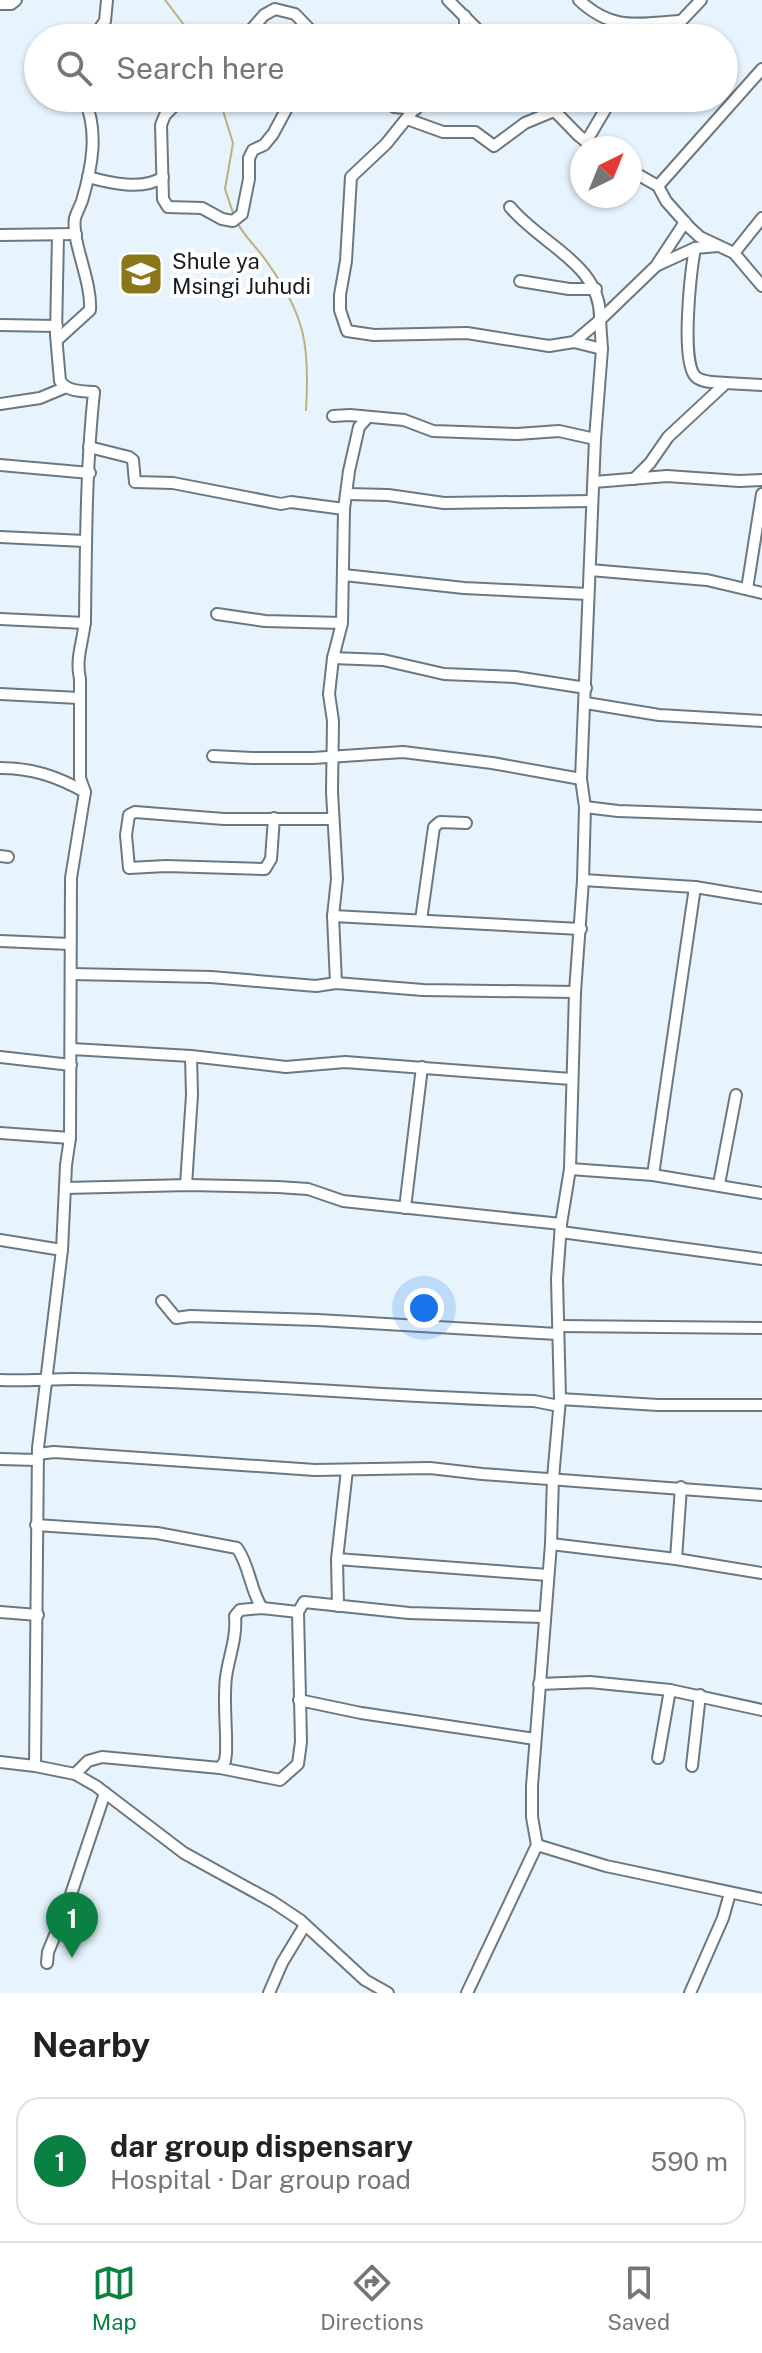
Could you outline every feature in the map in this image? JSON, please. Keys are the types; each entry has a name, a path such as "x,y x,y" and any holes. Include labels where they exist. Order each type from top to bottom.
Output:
{"street":[{"path":"0,4 11,4 16,0"},
{"path":"103,24 107,0"},
{"path":"448,0 473,24"},
{"path":"579,0 601,17 617,24 679,21"},
{"path":"677,24 701,0"},
{"path":"256,24 270,10 278,9 295,14 305,24"},
{"path":"465,16 466,24"},
{"path":"738,96 762,69"},
{"path":"57,340 90,310 91,295 75,219 88,177 94,126 91,112"},
{"path":"162,194 162,119 169,112"},
{"path":"149,184 162,194 168,207 202,208 222,219 236,220 242,214 249,179 249,158 253,150 264,145 273,134 285,112"},
{"path":"413,112 351,177 346,261 340,295 340,310 347,331 374,335 467,333 549,346 574,342 602,349"},
{"path":"407,119 443,132 475,132 494,146 525,123 552,112"},
{"path":"555,112 580,136"},
{"path":"594,136 605,112"},
{"path":"658,186 724,112"},
{"path":"88,177 109,183 149,184 163,177"},
{"path":"642,177 658,186 666,201 700,237 734,253 762,286"},
{"path":"467,1993 537,1845 531,1804 559,1402 557,1279 570,1169 571,1079 583,880 585,807 581,779 588,594 602,349 600,302 596,289 585,274 510,207"},
{"path":"734,253 762,218"},
{"path":"574,342 656,266 685,222"},
{"path":"0,235 76,234"},
{"path":"58,235 58,370 64,388"},
{"path":"656,266 695,248 720,246"},
{"path":"695,248 687,324 691,369 697,378 708,382 762,385"},
{"path":"520,281 569,289 596,289"},
{"path":"0,325 57,326"},
{"path":"634,479 668,437 726,383"},
{"path":"0,404 40,398 64,388 94,392 86,501 85,623 77,667 80,679 80,778 85,792 71,878 70,1138 62,1250 38,1457 35,1766"},
{"path":"333,416 404,420 433,431 517,434 559,431 595,439"},
{"path":"336,983 333,916 337,879 331,757 333,721 329,694 333,658 342,623 344,509 359,427 368,417"},
{"path":"89,447 129,457 133,460 133,479 142,484 173,483 281,504 291,502 344,509"},
{"path":"0,465 90,473"},
{"path":"594,482 667,476 762,480"},
{"path":"347,494 388,495 444,503 592,501"},
{"path":"747,589 762,494"},
{"path":"0,537 85,541"},
{"path":"590,570 707,580 762,593"},
{"path":"344,575 464,588 588,594"},
{"path":"217,614 265,621 342,623"},
{"path":"0,619 85,623"},
{"path":"333,658 383,660 444,674 515,677 586,688"},
{"path":"0,694 79,698"},
{"path":"586,703 659,715 762,721"},
{"path":"213,756 331,757 403,752 581,779"},
{"path":"0,768 37,770 85,792"},
{"path":"585,807 762,816"},
{"path":"274,818 270,862 265,869 129,868 126,823 129,815 135,812 197,818 274,818 333,819"},
{"path":"421,920 434,827 440,822 466,823"},
{"path":"583,880 695,887 762,898"},
{"path":"653,1175 695,887"},
{"path":"333,916 581,929"},
{"path":"0,941 70,944"},
{"path":"72,974 211,977 316,986 336,983 423,990 575,992"},
{"path":"72,1049 191,1056 286,1067 345,1062 571,1079"},
{"path":"186,1185 192,1095 191,1056"},
{"path":"0,1057 71,1065"},
{"path":"405,1208 422,1067"},
{"path":"719,1184 736,1095"},
{"path":"0,1133 70,1138"},
{"path":"570,1169 653,1175 762,1193"},
{"path":"65,1188 246,1185 308,1189 343,1201 561,1228 762,1259"},
{"path":"0,1240 62,1250"},
{"path":"162,1301 176,1318 305,1319 558,1330 762,1328"},
{"path":"0,1380 46,1378 559,1402 762,1405"},
{"path":"0,1459 38,1457 54,1452 347,1470 430,1468 762,1495"},
{"path":"338,1606 337,1559 347,1470"},
{"path":"676,1559 681,1487"},
{"path":"36,1525 157,1533 237,1548 245,1559 262,1608"},
{"path":"551,1544 762,1573"},
{"path":"337,1559 548,1575"},
{"path":"75,1774 88,1761 102,1757 220,1768 257,1777 283,1779 300,1758 298,1612 304,1602 409,1613 543,1617"},
{"path":"220,1768 226,1753 226,1674 237,1630 235,1616 240,1610 262,1608 298,1612"},
{"path":"0,1612 38,1615"},
{"path":"539,1684 590,1682 670,1690 762,1710"},
{"path":"658,1758 670,1690"},
{"path":"692,1766 700,1695"},
{"path":"299,1700 361,1713 535,1739"},
{"path":"0,1762 75,1774 184,1853 273,1902 305,1925 365,1980 388,1993"},
{"path":"47,1963 48,1952 105,1793"},
{"path":"537,1845 606,1866 762,1899"},
{"path":"690,1993 723,1918 730,1893"},
{"path":"269,1993 282,1963 305,1925"}],"waterway":[{"path":"165,0 183,24"},
{"path":"223,112 233,143 225,189 234,216"},
{"path":"237,222 280,281 297,315 307,367 306,410"}],"place":[{"name":"Shule ya Msingi Juhudi","path":"141,274"},
{"name":"dar group dispensary","path":"72,1958"}]}
